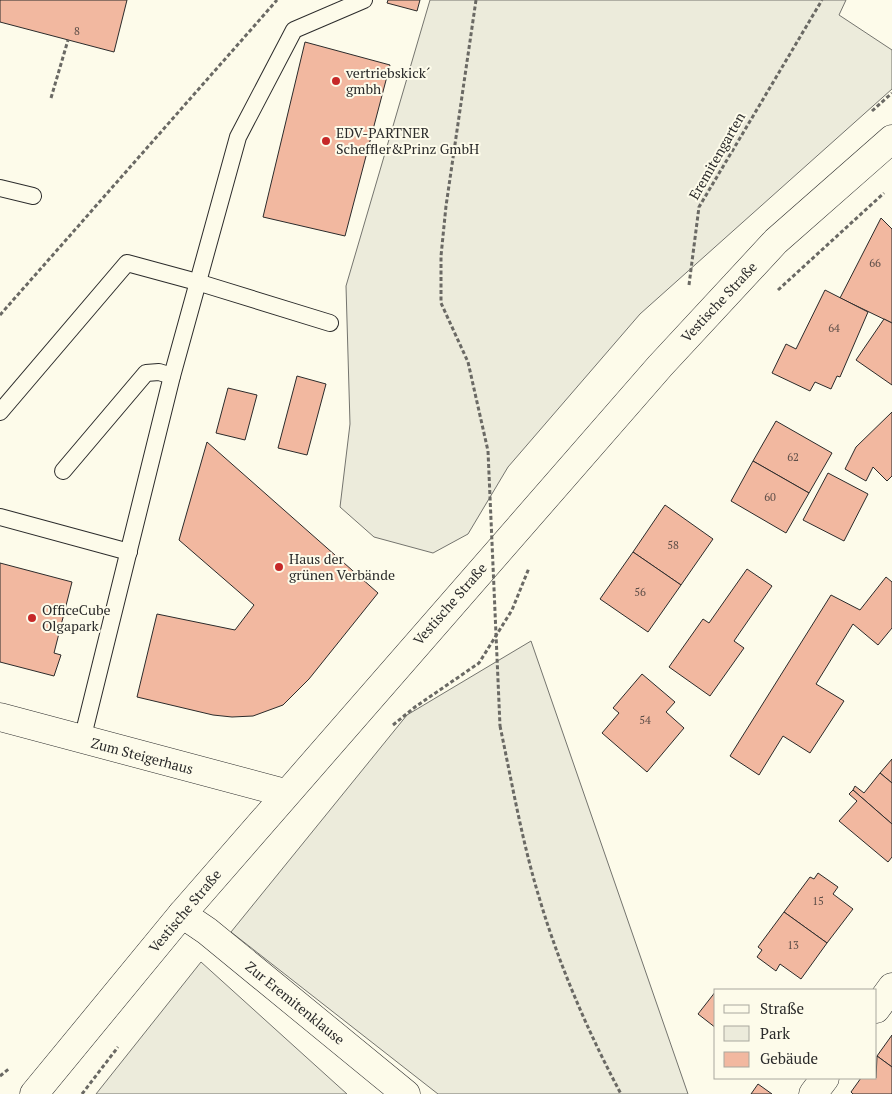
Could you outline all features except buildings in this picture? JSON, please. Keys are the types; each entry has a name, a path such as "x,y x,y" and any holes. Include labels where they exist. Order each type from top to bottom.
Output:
{"street":[{"name":"Vestische Straße","path":"34,1094 182,914 285,793 660,366 776,241 892,139"},
{"name":"Zum Steigerhaus","path":"0,717 285,793"},
{"name":"Zur Eremitenklause","path":"182,914 207,931 406,1094"},
{"path":"877,1008 892,987"},
{"path":"813,1094 824,1079"}],"lane":[{"path":"82,740 172,376 238,137 294,30 364,0"},
{"path":"0,188 33,196"},
{"path":"0,412 126,263 197,282 330,324"},
{"path":"63,471 146,373 159,372 172,376"},
{"path":"0,517 129,552"}],"path":[{"path":"0,315 277,0"},
{"path":"476,0 446,206 441,256 441,303 468,362 488,451 500,726 538,896 559,958 592,1036 621,1094"},
{"name":"Eremitengarten","path":"686,294 689,286 699,207 822,0"},
{"path":"51,98 68,40"},
{"path":"777,291 885,192"},
{"path":"387,730 415,707 480,663 512,610 530,565"},
{"path":"82,1094 124,1040"}],"green space":[{"path":"430,0 846,0 839,15 892,50 892,89 640,314 508,467 468,534 433,553 374,537 340,507 350,424 346,286"},
{"path":"531,641 688,1094 438,1094 231,932 407,715"},
{"path":"201,962 347,1094 96,1094"}],"place":[{"name":"vertriebskick´ gmbh","path":"336,81"},
{"name":"EDV-PARTNER Scheffler&Prinz GmbH","path":"326,141"},
{"name":"Haus der grünen Verbände","path":"279,567"},
{"name":"OfficeCube Olgapark","path":"32,618"}]}
